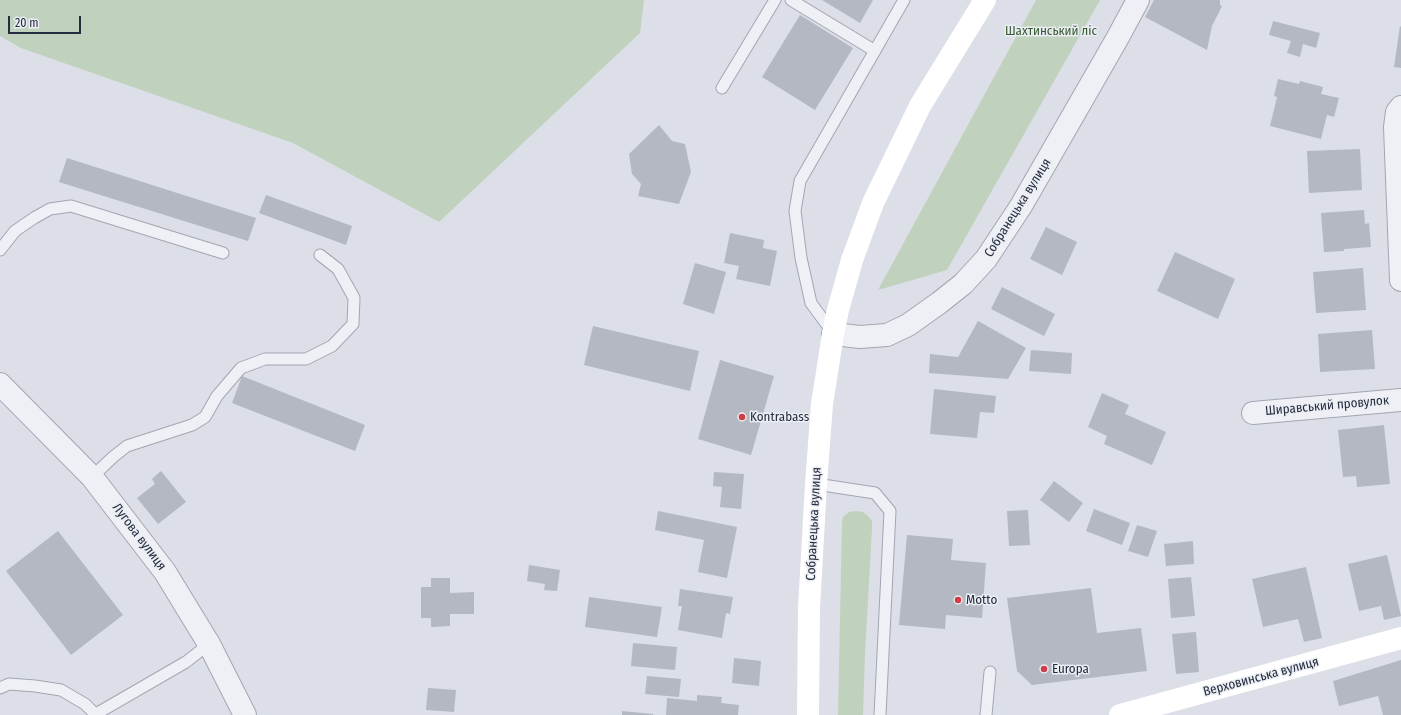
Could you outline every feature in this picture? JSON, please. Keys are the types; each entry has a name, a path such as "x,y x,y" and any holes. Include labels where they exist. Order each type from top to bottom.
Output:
{"main road":[{"name":"Собранецька вулиця","path":"808,715 809,608 816,484 822,404 833,334 852,260 873,203 920,106 985,0"},
{"name":"Верховинська вулиця","path":"1120,715 1401,638"}],"street":[{"name":"Собранецька вулиця","path":"833,334 860,337 887,334 908,325 964,284 986,259 1021,206 1138,0"},
{"path":"1401,107 1397,112 1395,127 1401,280"},
{"name":"Лугова вулиця","path":"0,384 92,477 165,572 209,644 245,715"},
{"name":"Ширавський провулок","path":"1253,413 1401,400"}],"lane":[{"path":"722,88 775,0"},
{"path":"792,0 875,51"},
{"path":"833,334 811,302 801,258 795,211 800,181 904,0"},
{"path":"0,250 15,231 34,218 50,209 71,206 223,253"},
{"path":"92,477 127,446 192,425 205,417 217,396 241,368 266,359 306,358 332,346 353,324 354,298 338,269 320,255"},
{"path":"816,484 875,493 890,511 880,715"},
{"path":"0,688 9,684 61,690 85,704 96,715 186,662 209,644"},
{"path":"986,715 990,672"}],"green space":[{"path":"0,0 644,0 640,33 439,222 293,143 21,48 0,36"},
{"name":"Шахтинський ліс","path":"1036,0 1100,0 947,270 878,290"},
{"path":"849,512 863,512 872,521 863,715 838,715 842,523 843,517"}],"building":[{"path":"822,0 873,0 860,23"},
{"path":"1154,0 1220,0 1220,5 1222,6 1212,26 1207,50 1145,17"},
{"path":"800,15 853,48 815,110 762,77"},
{"path":"1273,21 1320,33 1316,48 1303,44 1300,57 1287,53 1291,41 1269,35"},
{"path":"1400,26 1401,27 1401,68 1394,67"},
{"path":"1278,79 1299,84 1300,81 1323,87 1321,94 1339,98 1334,117 1327,115 1321,139 1270,126 1277,97 1274,96"},
{"path":"659,125 672,141 685,144 691,172 679,204 638,196 641,184 632,174 629,154"},
{"path":"1360,149 1362,190 1309,193 1307,151"},
{"path":"67,158 256,218 248,241 59,182"},
{"path":"266,195 352,226 346,245 259,213"},
{"path":"1364,210 1365,224 1369,223 1371,247 1324,252 1321,213"},
{"path":"1046,227 1077,242 1062,275 1030,259"},
{"path":"730,233 764,240 763,248 777,251 770,286 736,279 739,266 724,263"},
{"path":"1175,252 1235,279 1218,319 1157,291"},
{"path":"695,263 726,272 714,314 683,304"},
{"path":"1363,268 1366,310 1316,313 1313,272"},
{"path":"1002,287 1055,314 1044,336 991,309"},
{"path":"978,321 1026,348 1008,379 929,373 930,354 958,357"},
{"path":"593,326 699,351 690,391 584,365"},
{"path":"1372,330 1375,369 1320,372 1318,334"},
{"path":"1031,350 1072,353 1071,374 1029,371"},
{"path":"720,360 774,376 751,455 698,439"},
{"path":"242,376 365,425 355,451 232,403"},
{"path":"934,389 996,396 994,413 980,412 977,438 930,434"},
{"path":"1102,393 1129,405 1125,414 1166,432 1152,465 1104,444 1107,436 1088,427"},
{"path":"1384,425 1390,484 1357,487 1356,476 1343,477 1338,430"},
{"path":"161,471 186,502 158,524 137,498 155,484 152,479"},
{"path":"714,472 744,474 741,509 720,507 722,487 713,486"},
{"path":"1054,481 1083,503 1069,522 1040,500"},
{"path":"1094,509 1130,523 1122,545 1086,531"},
{"path":"1028,510 1030,545 1009,546 1007,511"},
{"path":"658,511 737,527 727,578 698,572 704,540 655,530"},
{"path":"1137,525 1157,531 1148,557 1128,551"},
{"path":"58,531 123,615 71,655 6,571"},
{"path":"907,535 953,539 951,560 986,563 982,618 946,615 945,629 899,625"},
{"path":"1193,541 1194,564 1166,566 1164,544"},
{"path":"1387,555 1401,616 1384,620 1381,606 1359,611 1348,564"},
{"path":"529,565 560,570 557,591 544,590 545,584 527,581"},
{"path":"1306,567 1322,638 1304,642 1298,619 1263,627 1252,579"},
{"path":"1191,577 1195,616 1171,618 1168,579"},
{"path":"431,578 450,578 450,593 474,592 474,614 450,614 450,626 431,627 431,618 421,618 421,587 431,587"},
{"path":"1091,588 1097,633 1141,628 1147,671 1032,685 1017,671 1007,598"},
{"path":"680,589 733,597 730,614 726,613 722,638 678,630 682,606 678,606"},
{"path":"589,597 662,607 657,637 585,627"},
{"path":"1196,632 1199,672 1176,674 1172,634"},
{"path":"633,643 677,647 675,670 631,666"},
{"path":"734,658 761,661 759,686 732,683"},
{"path":"1401,660 1401,715 1383,715 1378,696 1339,706 1333,681"},
{"path":"647,676 681,679 679,697 645,694"},
{"path":"428,688 456,690 454,712 426,710"},
{"path":"697,695 722,697 721,703 739,705 738,715 666,715 667,698 697,701"},
{"path":"622,711 653,714 653,715 622,715"}],"place":[{"name":"Kontrabass","path":"742,417"},
{"name":"Motto","path":"958,600"},
{"name":"Europa","path":"1044,669"}]}
